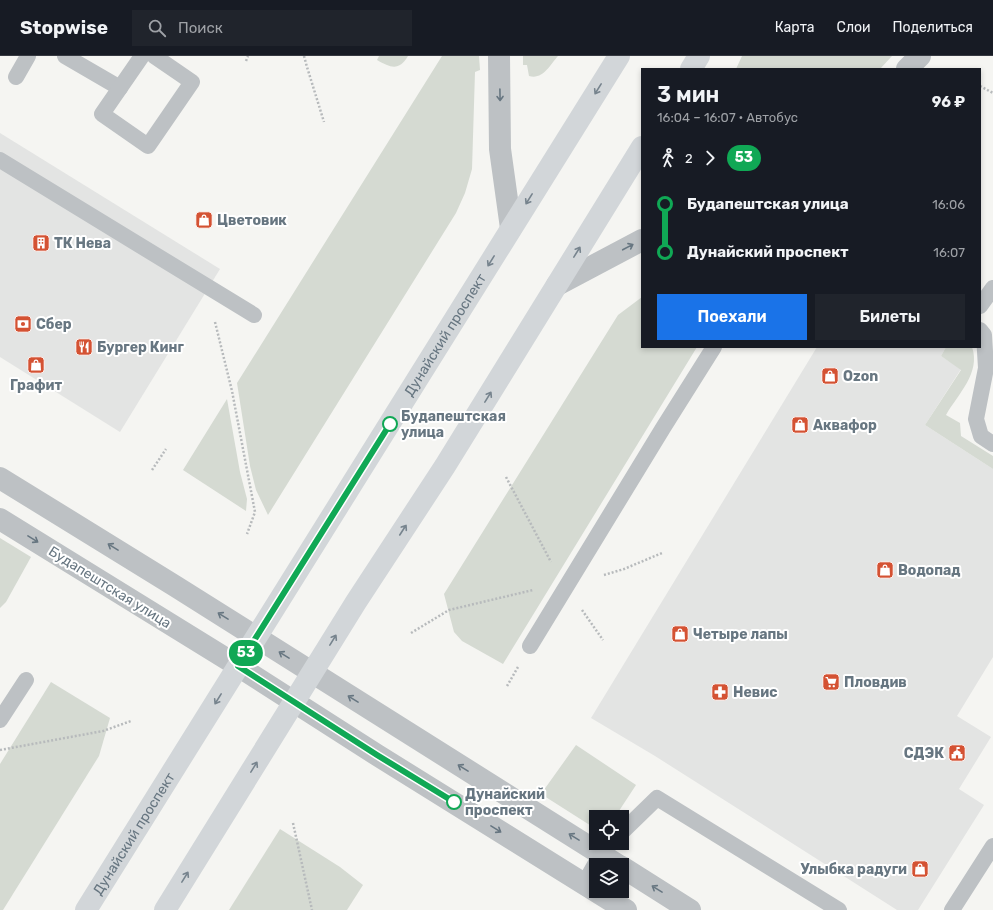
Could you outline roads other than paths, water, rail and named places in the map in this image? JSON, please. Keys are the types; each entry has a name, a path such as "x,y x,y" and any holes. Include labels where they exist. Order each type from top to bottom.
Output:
{"main road":[{"name":"Дунайский проспект","path":"86,910 619,56"},
{"path":"692,68 699,56"},
{"path":"165,910 356,602 445,466 641,149"}],"street":[{"path":"499,56 500,149 511,228"},
{"path":"908,68 920,56"},
{"path":"557,285 641,241"},
{"path":"0,478 312,673 610,854"},
{"name":"Будапештская улица","path":"0,519 238,666 377,755 626,910"},
{"path":"629,871 690,910"}],"lane":[{"path":"16,78 28,56"},
{"path":"65,56 120,88"},
{"path":"142,56 102,114 148,146 192,82 154,56"},
{"path":"0,160 254,315"},
{"path":"981,305 993,288"},
{"path":"981,331 984,335 986,368 976,419 981,436 993,444"},
{"path":"530,646 713,348"},
{"path":"0,720 26,680"},
{"path":"629,825 657,798 839,910"},
{"path":"952,910 993,846"},
{"path":"584,884 610,854"}],"place":[{"name":"Цветовик","path":"204,220"},
{"name":"ТК Нева","path":"41,243"},
{"name":"Сбер","path":"23,324"},
{"name":"Бургер Кинг","path":"84,347"},
{"name":"Графит","path":"36,365"},
{"name":"Ozon","path":"830,376"},
{"name":"Будапештская улица","path":"390,424"},
{"name":"Аквафор","path":"800,425"},
{"name":"Водопад","path":"885,570"},
{"name":"Четыре лапы","path":"680,634"},
{"name":"Пловдив","path":"831,682"},
{"name":"Невис","path":"720,692"},
{"name":"СДЭК","path":"957,753"},
{"name":"Дунайский проспект","path":"454,802"},
{"name":"Улыбка радуги","path":"920,869"}]}
